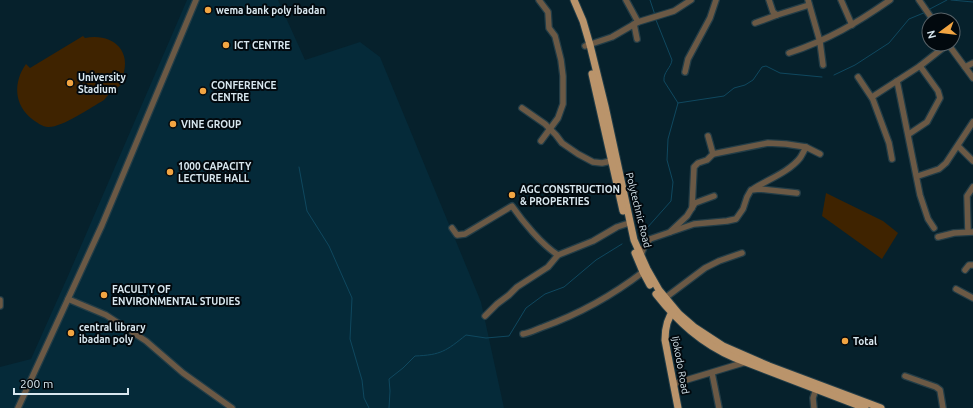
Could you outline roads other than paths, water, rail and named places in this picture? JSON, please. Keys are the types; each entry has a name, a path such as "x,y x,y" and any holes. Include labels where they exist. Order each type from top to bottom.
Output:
{"main road":[{"name":"Polytechnic Road","path":"569,0 588,46 605,106 634,240 654,282 675,313 700,332 724,346 769,366 881,408"},
{"name":"Polytechnic Road","path":"574,0 583,21 611,161 631,243 643,272 654,292 701,339 724,353 865,408"},
{"name":"Ijokodo Road","path":"675,313 665,330 665,340 678,408"}],"street":[{"path":"18,408 102,225 196,0"},
{"path":"539,0 548,12 549,28 555,36 563,76 563,104 558,118 541,141"},
{"path":"626,0 636,23 636,39"},
{"path":"588,46 612,37 636,23 654,16 674,11 691,0"},
{"path":"685,72 688,58 710,18 716,0"},
{"path":"769,0 774,14 777,16"},
{"path":"841,0 852,26"},
{"path":"789,53 820,42 852,26 890,0"},
{"path":"919,0 927,12"},
{"path":"755,24 808,2 820,42 823,65"},
{"path":"872,98 920,66 938,52"},
{"path":"954,52 973,78"},
{"path":"965,66 973,63"},
{"path":"909,134 927,122 940,98 938,90 920,66"},
{"path":"858,77 872,98 886,135 892,159"},
{"path":"897,81 925,213 934,228"},
{"path":"522,108 551,129 562,143 593,162 602,163 611,161"},
{"path":"918,176 939,169 946,163 973,122"},
{"path":"708,136 713,154"},
{"path":"692,208 694,167 713,154 768,143 806,147 820,154"},
{"path":"958,146 973,161"},
{"path":"641,255 644,247 650,239 694,224 736,219 743,209 751,190 790,167 800,159 806,147"},
{"path":"938,237 954,233 970,232 967,196 973,187"},
{"path":"751,190 758,189 797,193"},
{"path":"668,234 686,216 698,201 714,196"},
{"path":"452,228 458,235 465,234 512,206 520,218 550,250 558,255"},
{"path":"485,316 516,287 548,267 558,255 593,241 626,224"},
{"path":"665,298 705,268 742,253"},
{"path":"965,270 969,265 973,265"},
{"path":"523,334 561,320 602,300 643,272"},
{"path":"956,289 973,298"},
{"path":"68,299 106,315 146,341 184,373 232,408"},
{"path":"0,301 0,306"},
{"path":"673,384 746,362"},
{"path":"712,373 719,408"},
{"path":"905,376 936,387 940,390 944,408"},
{"path":"814,408 813,398 816,389"}],"waterway":[{"path":"650,0 655,15"},
{"path":"928,10 947,0"},
{"path":"951,0 973,2"},
{"path":"834,75 855,65 889,43 909,19 921,14"},
{"path":"647,228 671,201 673,182 667,160 668,139 678,103 664,81 665,75 672,60 656,20"},
{"path":"678,103 724,96 734,88 745,85 753,80 762,67 766,66 780,73 822,77"},
{"path":"299,167 307,211 329,246 352,298 350,339 362,380 364,398 369,408"},
{"path":"389,408 389,379 415,356 431,355 443,351 466,335 486,338 509,336 526,308 545,294 564,287 596,260 622,244"}],"place":[{"name":"wema bank poly ibadan","path":"208,10"},
{"name":"ICT CENTRE","path":"226,45"},
{"name":"University Stadium","path":"70,83"},
{"name":"CONFERENCE CENTRE","path":"203,91"},
{"name":"VINE GROUP","path":"173,124"},
{"name":"1000 CAPACITY LECTURE HALL","path":"170,172"},
{"name":"AGC CONSTRUCTION & PROPERTIES","path":"512,195"},
{"name":"FACULTY OF ENVIRONMENTAL STUDIES","path":"104,295"},
{"name":"central library ibadan poly","path":"71,333"},
{"name":"Total","path":"845,341"}]}
